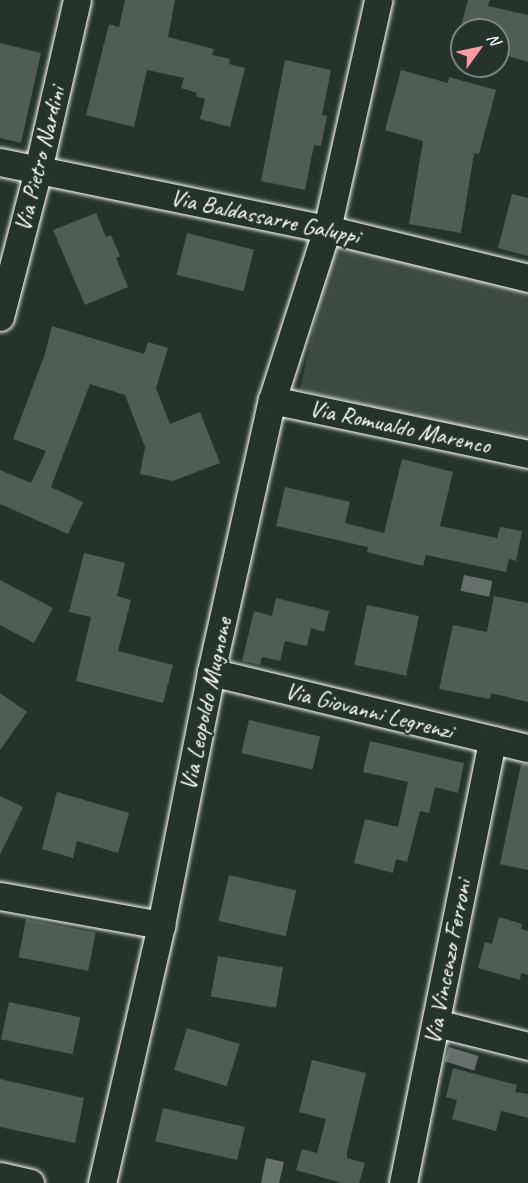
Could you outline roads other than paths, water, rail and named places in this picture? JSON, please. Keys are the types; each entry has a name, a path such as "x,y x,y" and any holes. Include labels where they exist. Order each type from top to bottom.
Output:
{"street":[{"name":"Via Pietro Nardini","path":"0,317 38,170 77,0"},
{"name":"Via Leopoldo Mugnone","path":"102,1183 160,925 211,672 272,400 327,229 378,0"},
{"name":"Via Baldassarre Galuppi","path":"0,162 327,229 528,278"},
{"name":"Via Romualdo Marenco","path":"272,400 528,454"},
{"name":"Via Giovanni Legrenzi","path":"211,672 528,748"},
{"name":"Via Vincenzo Ferroni","path":"403,1183 492,741"},
{"path":"0,896 160,925"},
{"path":"436,1023 528,1046"},
{"path":"0,1176 30,1183"}]}
